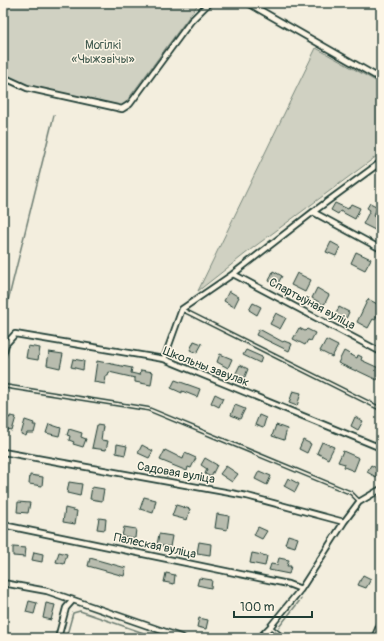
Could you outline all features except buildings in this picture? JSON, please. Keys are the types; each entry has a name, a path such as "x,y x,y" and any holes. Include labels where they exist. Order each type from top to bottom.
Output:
{"street":[{"path":"3,77 27,88 122,109 130,104 191,21 209,3"},
{"path":"248,3 381,79"},
{"path":"164,359 182,309 233,274 381,162"},
{"path":"313,212 381,249"},
{"name":"Спартыўная вуліца","path":"233,274 381,352"},
{"name":"Школьны завулак","path":"3,355 6,344 15,334 164,359 381,448"},
{"name":"Садовая вуліца","path":"3,452 247,496 344,522"},
{"path":"258,638 265,636 270,627 301,589 344,522 360,502 381,489"},
{"name":"Палеская вуліца","path":"3,525 288,584 301,589"},
{"path":"3,583 46,591 183,638"},
{"path":"58,638 66,608 73,600"},
{"path":"374,638 381,622"}],"lane":[{"path":"182,309 381,409"},
{"path":"3,386 148,410 351,493 360,502"},
{"path":"270,627 280,634"}],"green space":[{"name":"Могілкі «Чыжэвічы»","path":"3,3 199,3 123,106 26,85 3,74"},
{"path":"316,48 381,84 381,153 254,247 198,291"}],"waterway":[{"path":"3,321 54,115"},
{"path":"279,627 301,599"},
{"path":"66,638 73,613 80,611 158,638"},
{"path":"270,637 273,633"}]}
